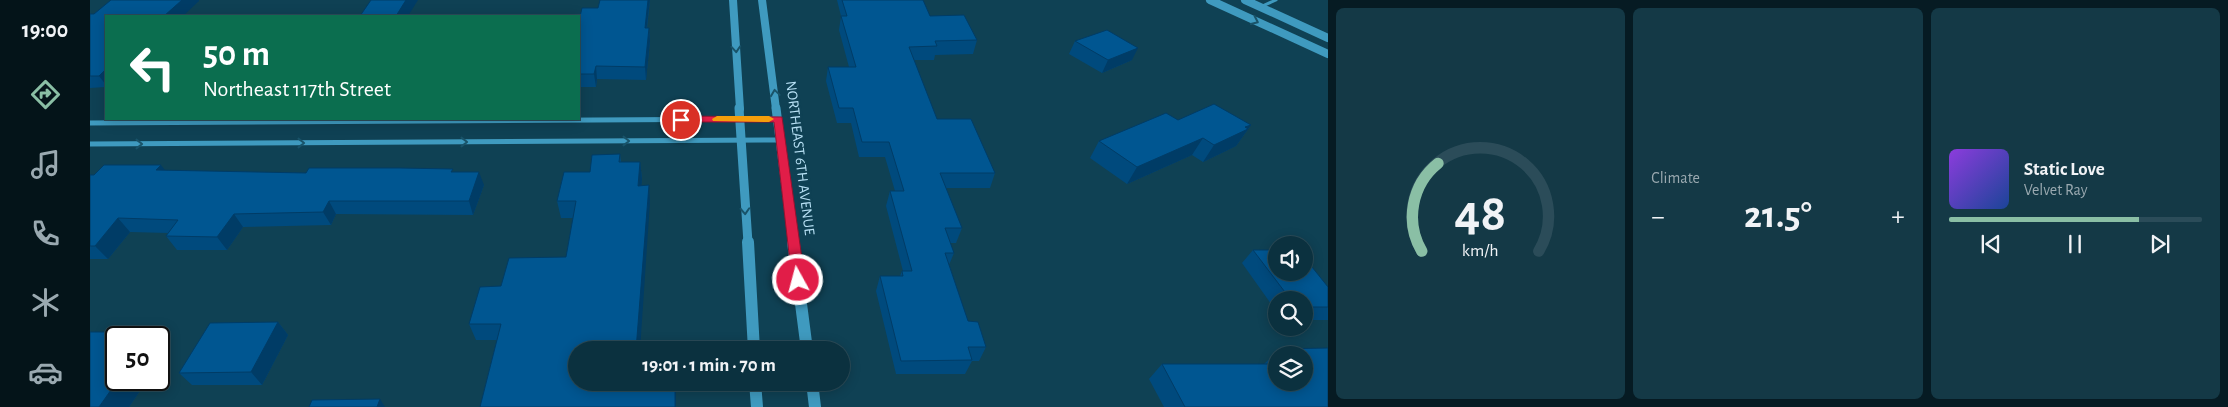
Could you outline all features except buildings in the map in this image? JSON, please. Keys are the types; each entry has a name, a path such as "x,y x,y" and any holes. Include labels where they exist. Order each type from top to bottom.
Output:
{"main road":[{"path":"733,0 753,341"},
{"name":"NORTHEAST 6TH AVENUE","path":"762,0 782,140 807,341"},
{"path":"1210,0 1328,54"},
{"path":"1245,0 1328,38"},
{"path":"756,391 757,407"},
{"path":"813,391 815,407"}],"street":[{"path":"580,120 778,119"},
{"path":"90,123 578,120"},
{"path":"90,144 782,140"}],"lane":[{"path":"1260,7 1276,0"}],"slow traffic":[{"path":"717,119 769,119"}],"route":[{"path":"681,120 778,119 798,280"}]}
